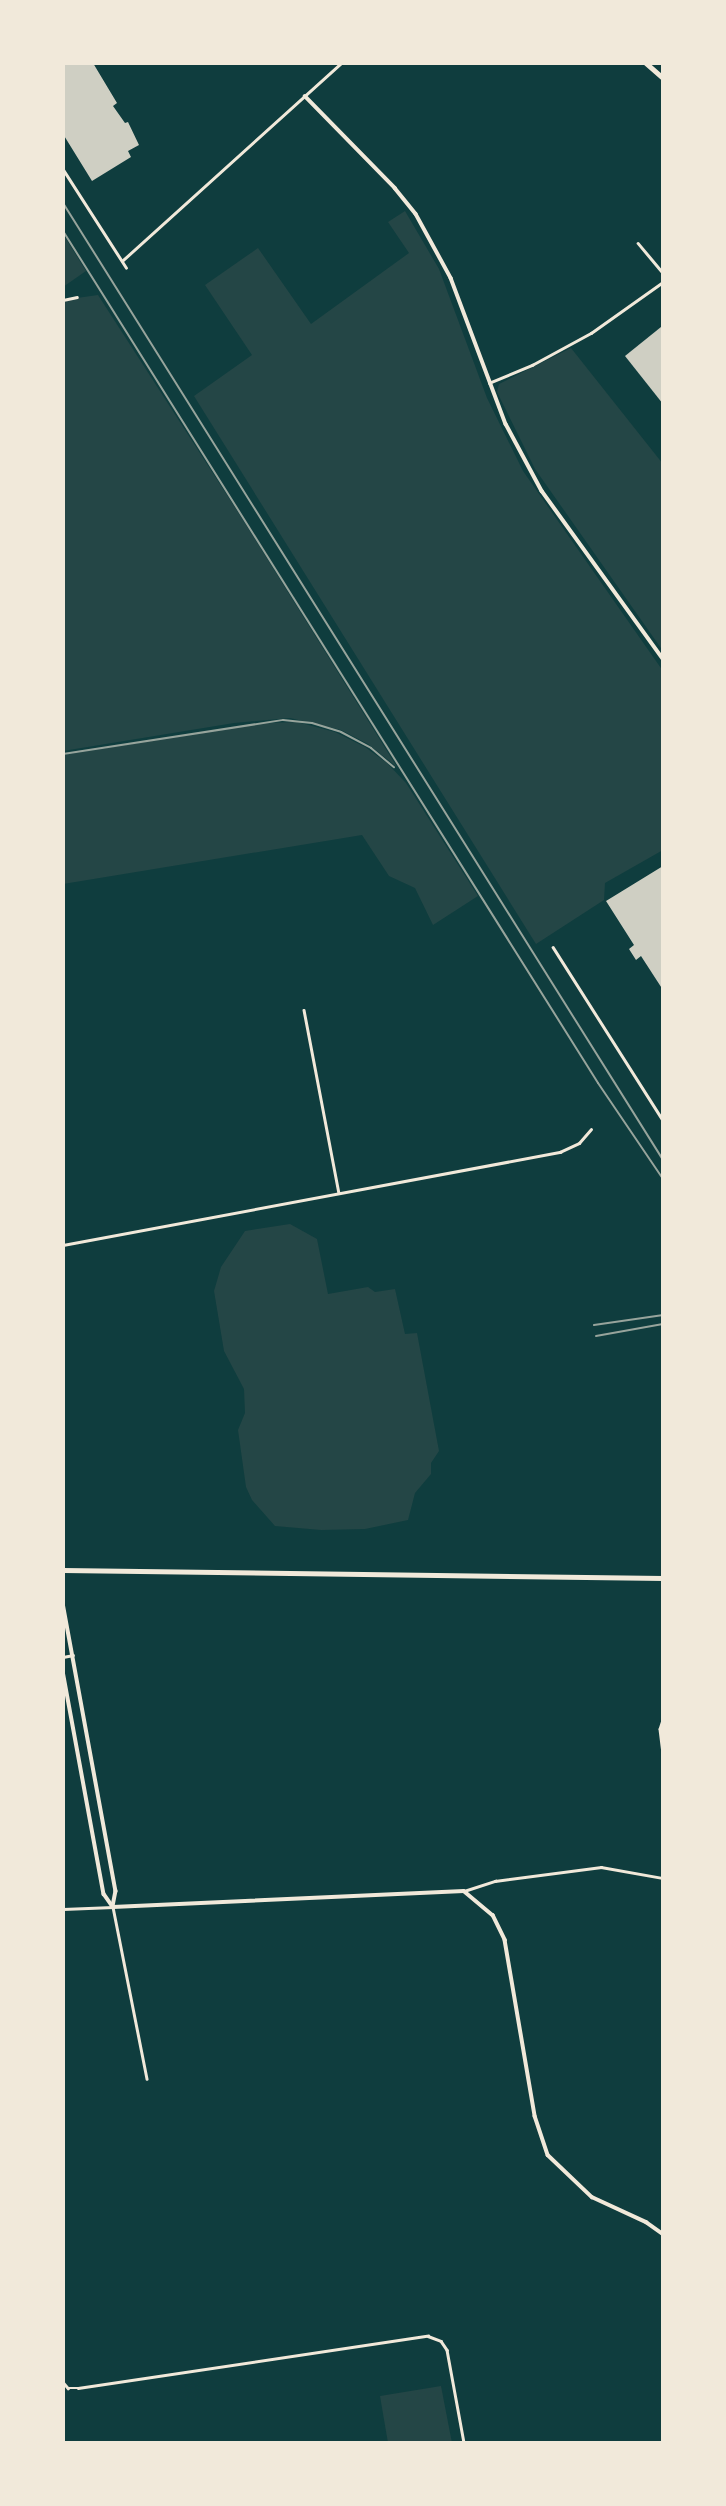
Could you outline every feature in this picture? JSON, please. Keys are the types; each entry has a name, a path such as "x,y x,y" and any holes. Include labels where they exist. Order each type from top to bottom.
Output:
{"main road":[{"path":"646,63 663,78"},
{"path":"63,1570 663,1578"}],"street":[{"path":"122,261 341,63"},
{"path":"305,96 395,188 416,214 451,278 506,424 542,491 663,659"},
{"path":"63,169 126,267"},
{"path":"638,243 663,273"},
{"path":"489,383 591,333 663,282"},
{"path":"63,300 77,298"},
{"path":"553,947 663,1120"},
{"path":"304,1010 339,1193"},
{"path":"63,1245 560,1152 579,1143 591,1129"},
{"path":"63,1604 116,1891 113,1907 147,2079"},
{"path":"63,1657 72,1655"},
{"path":"63,1671 104,1894 113,1907"},
{"path":"663,1720 660,1729 663,1752"},
{"path":"63,1909 464,1891 495,1881 601,1867 663,1878"},
{"path":"464,1891 493,1915 505,1940 535,2116 548,2155 592,2197 646,2222 663,2234"},
{"path":"63,2382 68,2388 428,2336 441,2342 447,2350 464,2443"}],"shaded area":[{"path":"405,211 439,269 487,398 523,471 663,671 663,850 605,883 604,900 536,944 194,396 252,355 205,285 258,248 311,324 409,253 388,222"},
{"path":"63,234 86,271 63,287"},
{"path":"98,295 397,767 368,744 341,730 290,718 234,723 63,751 63,300"},
{"path":"571,348 663,464 663,651 535,469 497,392 499,384"},
{"path":"297,722 335,732 365,747 387,763 406,783 478,896 433,925 415,888 389,876 362,835 63,884 63,755 266,723"},
{"path":"290,1224 317,1239 328,1294 368,1287 375,1292 395,1289 405,1334 417,1333 439,1451 431,1463 431,1474 415,1493 408,1520 365,1529 321,1530 275,1526 252,1500 246,1487 238,1430 245,1413 244,1389 224,1351 214,1291 221,1267 245,1231"},
{"path":"441,2386 452,2443 388,2443 380,2396"}],"building":[{"path":"63,63 93,63 117,103 113,106 125,123 128,122 139,145 128,151 131,157 92,181 63,134"},
{"path":"661,327 663,330 663,404 625,356"},
{"path":"663,866 663,990 641,956 636,960 629,949 634,945 606,901"}],"railway":[{"path":"63,203 663,1160"},
{"path":"63,231 598,1083 663,1179"},
{"path":"63,754 283,720 312,723 341,732 371,748 394,767"},
{"path":"594,1325 663,1315"},
{"path":"596,1336 663,1324"}]}
